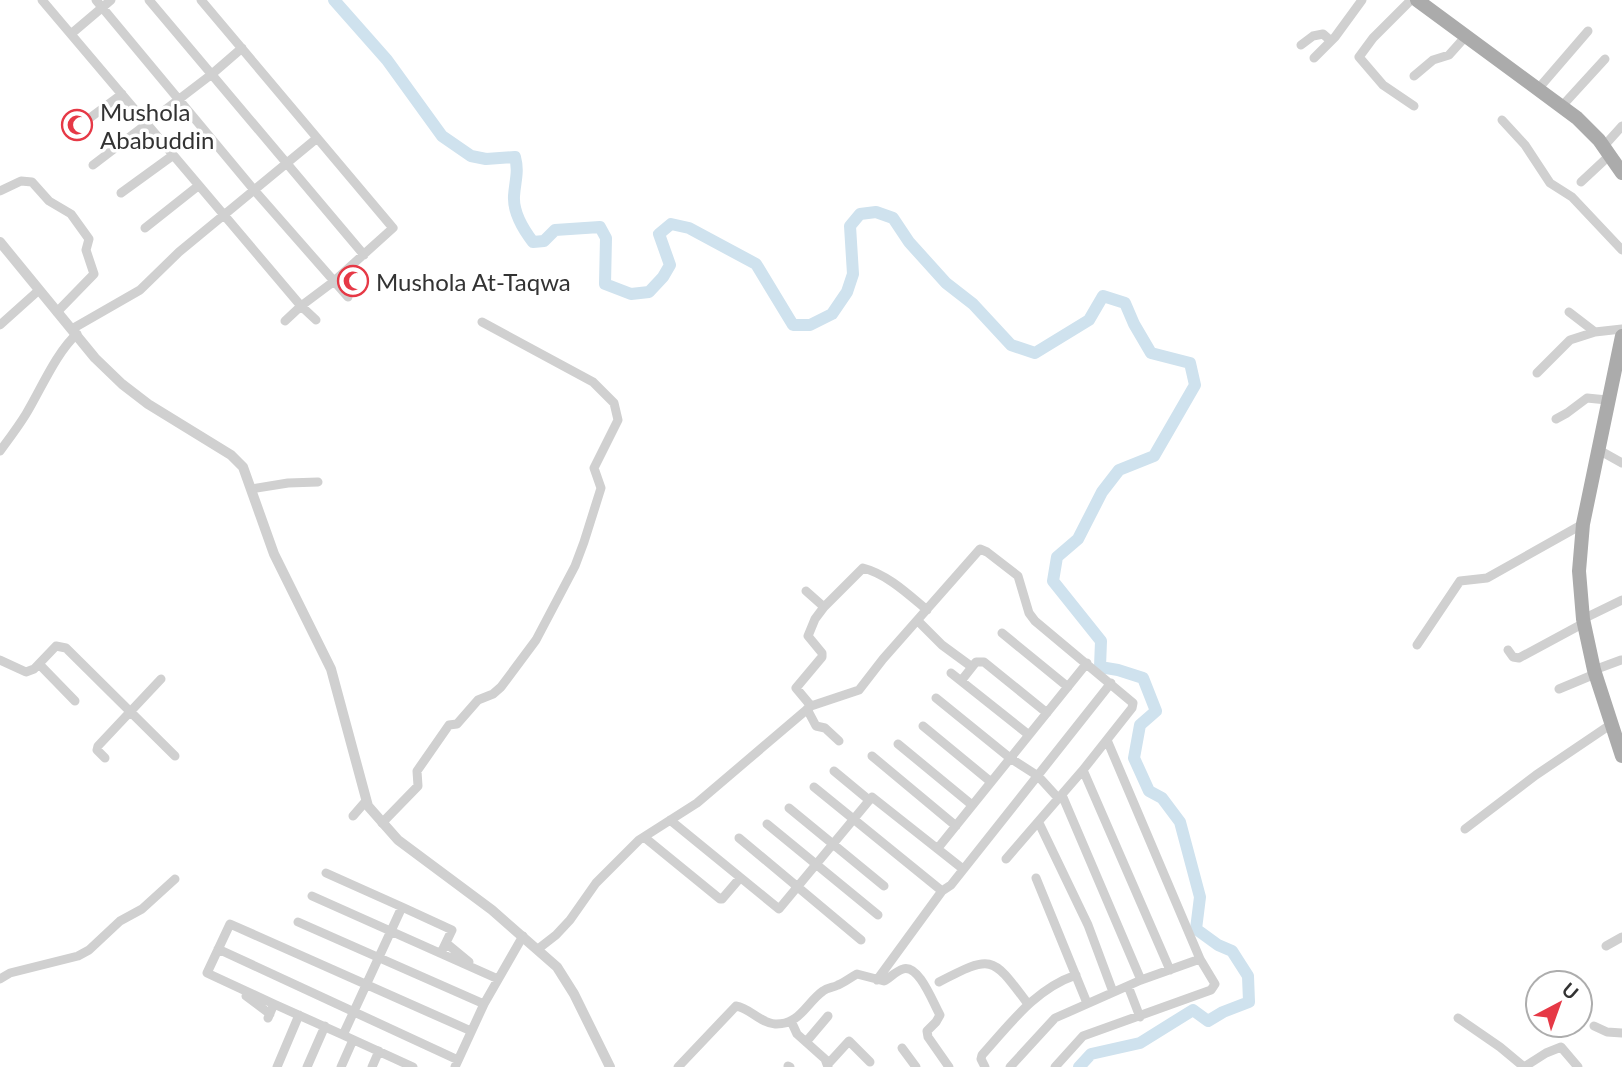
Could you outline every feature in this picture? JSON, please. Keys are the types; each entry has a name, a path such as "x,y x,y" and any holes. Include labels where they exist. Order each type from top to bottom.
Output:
{"main road":[{"path":"1417,0 1562,106 1588,128 1622,173"},
{"path":"1622,336 1583,524 1579,571 1583,621 1610,725 1619,740 1622,756"}],"street":[{"path":"42,0 224,217 316,320"},
{"path":"71,34 99,4 111,0"},
{"path":"149,0 364,255"},
{"path":"201,0 393,229 285,321"},
{"path":"1314,58 1331,41 1362,0"},
{"path":"1411,0 1373,38 1359,57 1383,85 1414,106"},
{"path":"99,4 255,191 348,297"},
{"path":"1538,89 1588,31"},
{"path":"1300,45 1318,34 1324,34 1331,41"},
{"path":"1414,76 1433,60 1448,55 1466,36"},
{"path":"93,165 242,48"},
{"path":"1562,106 1605,59"},
{"path":"71,132 122,94"},
{"path":"1502,120 1525,145 1550,183 1572,197 1622,250"},
{"path":"1581,182 1622,126"},
{"path":"0,451 24,417 75,332 140,290 179,252 316,139"},
{"path":"121,193 172,156"},
{"path":"0,191 21,181 32,182 50,201 71,214 89,239 86,250 94,274 57,312"},
{"path":"145,228 198,186"},
{"path":"0,242 95,358 134,394 238,461 243,467 274,554 331,669 366,801 372,812 398,840 492,910 538,949 566,979 610,1067"},
{"path":"0,325 39,290"},
{"path":"1569,312 1595,332"},
{"path":"382,823 418,786 417,771 450,725 457,724 478,700 493,694 501,687 536,640 571,575 584,542 601,488 594,468 618,420 614,403 593,382 481,323"},
{"path":"1537,373 1570,340 1595,332 1622,329"},
{"path":"1556,419 1587,398 1607,400"},
{"path":"1597,449 1622,463"},
{"path":"251,489 288,483 318,482"},
{"path":"1417,645 1460,581 1487,578 1583,524"},
{"path":"538,949 556,935 596,883 644,837 696,803 809,708 859,690 978,550 983,549 1018,576 1026,605 1035,621 1132,700 1133,705 1083,770 1006,859"},
{"path":"839,741 825,728 816,726 809,708 796,688 822,657 822,653 808,636 815,619 863,568 875,572 902,589 927,610"},
{"path":"806,591 824,607"},
{"path":"1508,650 1513,657 1519,658 1622,600"},
{"path":"918,621 942,645 972,667"},
{"path":"1002,633 1068,687"},
{"path":"0,660 22,672 39,664 56,646 66,648 175,756"},
{"path":"1559,689 1621,660"},
{"path":"961,681 976,662 984,662 1047,713"},
{"path":"938,848 1087,663"},
{"path":"39,664 75,701"},
{"path":"951,673 1029,735"},
{"path":"105,758 97,750 98,746 161,679"},
{"path":"877,980 942,891 951,885 1111,683"},
{"path":"936,698 1010,758 1038,776 1060,797 1141,980"},
{"path":"1465,829 1536,775 1610,725"},
{"path":"923,726 991,782"},
{"path":"1055,1067 1083,1036 1140,1017 1214,987 1214,981 1200,959 1107,740"},
{"path":"898,744 972,806"},
{"path":"872,756 956,826"},
{"path":"1083,770 1170,970"},
{"path":"834,771 869,800"},
{"path":"814,787 942,891"},
{"path":"670,820 779,909 872,797 963,869"},
{"path":"353,816 366,801"},
{"path":"789,808 884,886"},
{"path":"1039,822 1087,925 1113,992"},
{"path":"767,824 878,915"},
{"path":"644,837 720,899 740,878"},
{"path":"739,838 861,940"},
{"path":"326,873 452,930 441,953"},
{"path":"1036,878 1087,1003"},
{"path":"0,979 10,973 78,956 89,950 120,920 142,909 175,879"},
{"path":"312,896 498,979"},
{"path":"343,1035 402,907"},
{"path":"298,922 484,1003"},
{"path":"414,1067 403,1065 379,1051 207,973 228,926 234,925 471,1031"},
{"path":"218,949 354,1011 456,1063 484,1003 523,936"},
{"path":"1606,946 1622,937"},
{"path":"446,943 477,969"},
{"path":"1010,1067 1055,1018 1141,980 1200,959"},
{"path":"939,982 973,964 986,963 1003,971 1028,1004"},
{"path":"678,1067 736,1006 767,1022 775,1024 791,1021 802,1015 824,990 838,986 853,975 877,980 888,979 905,968 910,968 920,977 940,1014 927,1031 928,1037 949,1067"},
{"path":"985,1067 982,1055 1028,1004 1048,988 1076,975"},
{"path":"1128,986 1140,1017"},
{"path":"237,988 269,1016 274,1004"},
{"path":"277,1067 299,1014"},
{"path":"806,1042 828,1016"},
{"path":"1458,1017 1524,1067 1561,1047 1578,1067"},
{"path":"791,1021 797,1034 828,1065 849,1041 872,1065"},
{"path":"307,1067 325,1026"},
{"path":"1594,1026 1607,1032 1622,1032"},
{"path":"341,1067 353,1040"},
{"path":"902,1048 916,1067"},
{"path":"372,1067 379,1051"}],"waterway":[{"path":"334,0 387,60 442,136 471,156 486,159 515,157 515,209 533,242 544,241 555,230 600,227 606,238 605,284 631,294 649,292 670,265 659,234 671,224 689,228 756,264 793,325 810,325 832,314 847,292 853,274 850,226 860,214 876,212 893,218 909,242 946,283 973,304 1011,345 1035,353 1089,320 1103,296 1125,303 1151,353 1190,363 1195,385 1154,456 1119,470 1102,492 1078,539 1057,557 1053,581 1101,641 1100,667 1143,678 1156,711 1140,725 1134,758 1149,791 1162,798 1180,822 1200,897 1196,929 1218,945 1232,951 1248,976 1249,1002 1208,1021 1193,1010 1140,1043 1091,1054 1079,1067"}],"place":[{"name":"Mushola Ababuddin","path":"77,125"},
{"name":"Mushola At-Taqwa","path":"353,281"}]}
